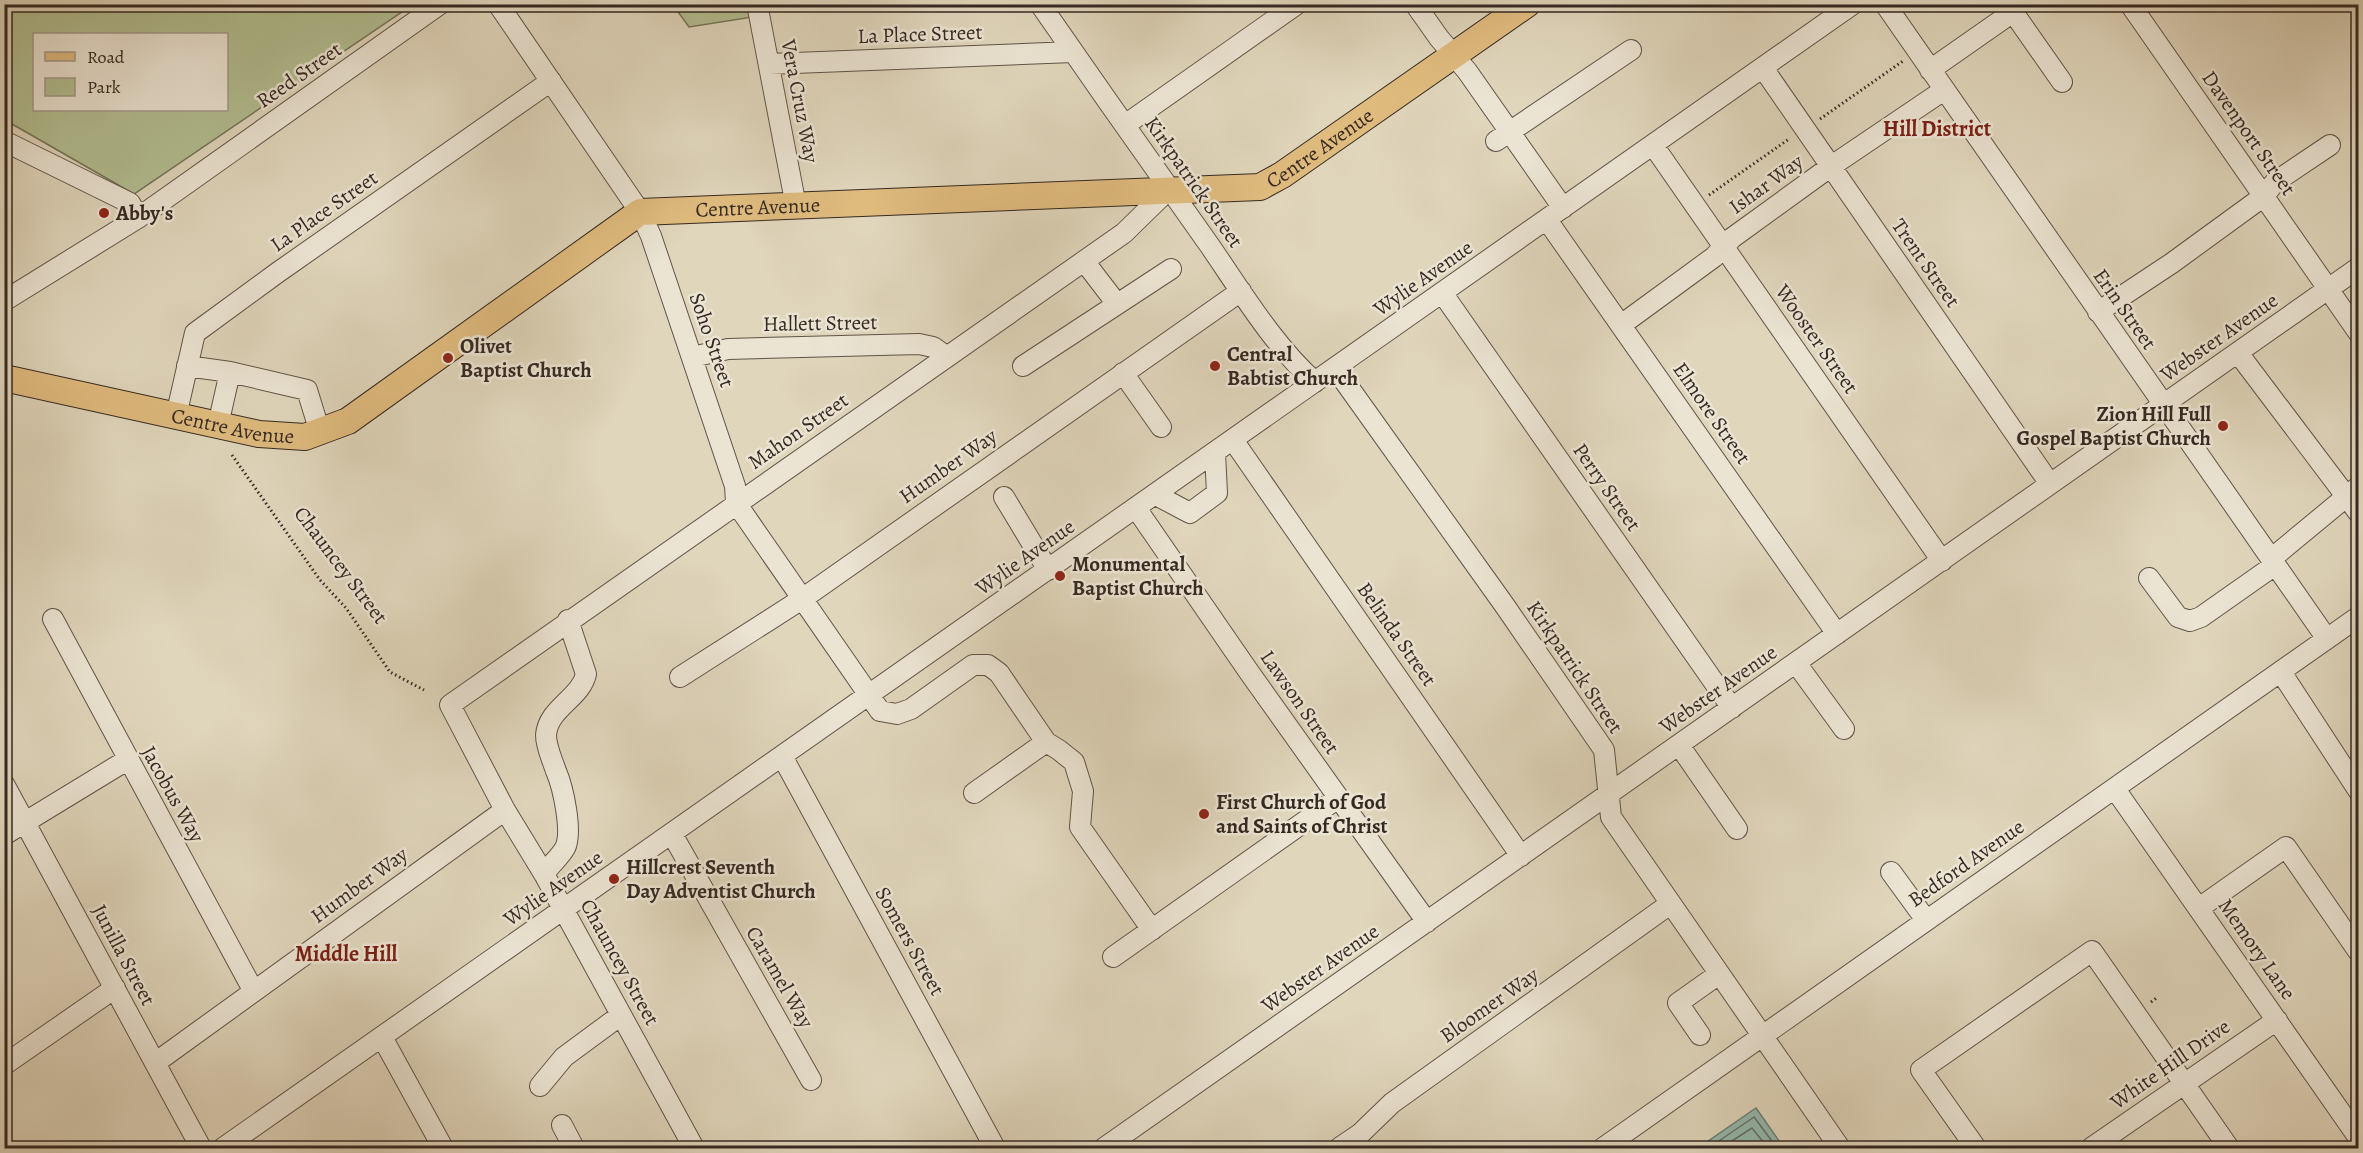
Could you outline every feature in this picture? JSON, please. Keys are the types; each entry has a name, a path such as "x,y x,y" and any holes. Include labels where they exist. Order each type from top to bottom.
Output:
{"main road":[{"name":"Centre Avenue","path":"4,378 259,434 305,437 348,421 640,213 1169,189 1252,188 1271,182 1527,4"}],"street":[{"name":"Reed Street","path":"4,301 138,218 440,4"},
{"name":"Soho Street","path":"498,4 640,213 651,236 735,486 736,503 880,711 897,714 911,709 973,665 988,665 999,673 1046,742"},
{"name":"Vera Cruz Way","path":"757,4 796,206"},
{"name":"Kirkpatrick Street","path":"1040,4 1241,291 1299,368 1315,382"},
{"path":"1125,125 1297,4"},
{"name":"Elmore Street","path":"1415,4 1454,56 1503,136 1555,214 1621,325 1837,634"},
{"name":"Wylie Avenue","path":"223,1149 1854,4"},
{"name":"Erin Street","path":"1885,4 2328,639"},
{"name":"Davenport Street","path":"2130,4 2358,332"},
{"path":"1930,70 2013,12 2062,82"},
{"path":"1503,136 1631,50"},
{"name":"La Place Street","path":"769,64 1073,52"},
{"name":"Trent Street","path":"1762,68 2050,484"},
{"name":"La Place Street","path":"176,416 195,333 551,81"},
{"name":"Ishar Way","path":"1621,325 1714,257 1732,238 1830,167 1944,90"},
{"path":"4,141 130,203 138,218"},
{"name":"Wooster Street","path":"1653,145 1942,561"},
{"path":"2098,312 2264,196 2275,182 2330,145"},
{"name":"Mahon Street","path":"450,705 568,620 1124,233 1169,189"},
{"path":"1084,261 1117,304"},
{"name":"Webster Avenue","path":"1104,1149 2358,268"},
{"path":"1023,366 1171,269"},
{"name":"Humber Way","path":"680,677 802,599 1241,291"},
{"name":"Perry Street","path":"1443,294 1732,708"},
{"name":"Hallett Street","path":"692,357 728,349 919,344 933,347 948,357"},
{"path":"2238,353 2353,491 2358,512"},
{"path":"187,366 230,372 307,390 320,432"},
{"name":"Kirkpatrick Street","path":"1335,368 1505,606 1604,750 1611,817 1762,1036"},
{"path":"218,425 230,372"},
{"path":"1123,373 1161,427"},
{"name":"Belinda Street","path":"1233,440 1521,856"},
{"path":"1156,495 1190,513 1217,493 1215,453"},
{"path":"2149,578 2178,618 2190,621 2201,617 2273,562 2353,491"},
{"path":"1004,497 1048,570"},
{"name":"Lawson Street","path":"1136,508 1426,922"},
{"name":"Bedford Avenue","path":"1603,1149 2358,617"},
{"name":"Jacobus Way","path":"53,619 253,990"},
{"path":"544,874 564,850 567,833 562,786 548,748 547,729 553,716 585,683 586,674 568,620"},
{"path":"1796,663 1844,729"},
{"path":"2281,672 2358,790"},
{"name":"Chauncey Street","path":"450,705 505,810 564,909 694,1149"},
{"path":"974,793 1046,742 1059,750 1074,762 1083,791 1080,827 1152,930"},
{"path":"1680,745 1737,829"},
{"name":"Somers Street","path":"782,756 995,1149"},
{"path":"4,835 127,760"},
{"name":"Junilla Street","path":"4,784 201,1149"},
{"name":"Memory Lane","path":"2115,789 2358,1137"},
{"path":"1113,957 1338,798"},
{"name":"Humber Way","path":"154,1063 505,810"},
{"name":"Caramel Way","path":"672,834 811,1080"},
{"path":"2199,908 2286,847 2358,951"},
{"path":"1891,872 1926,920"},
{"name":"Bloomer Way","path":"1339,1149 1361,1133 1392,1103 1670,904"},
{"path":"1976,1149 1921,1070 2092,951 2229,1149"},
{"path":"1700,1035 1678,1003 1719,974"},
{"path":"4,1065 115,988"},
{"path":"540,1086 564,1057 621,1015"},
{"name":"White Hill Drive","path":"2098,1147 2185,1083 2277,1020"},
{"path":"1762,1036 1840,1149"},
{"path":"382,1037 438,1146"},
{"path":"562,1125 574,1149"}],"path":[{"path":"1814,123 1903,61"},
{"path":"1705,198 1793,137"},
{"name":"Chauncey Street","path":"232,455 320,580 346,608 390,672 424,690"}],"green space":[{"path":"5,4 412,4 412,5 134,194 5,120"},
{"path":"673,5 750,5 753,17 689,27"}],"water":[{"path":"1756,1108 1784,1148 1707,1148 1704,1144"}],"place":[{"name":"Abby's","path":"104,213"},
{"name":"Olivet Baptist Church","path":"448,358"},
{"name":"Central Babtist Church","path":"1215,366"},
{"name":"Zion Hill Full Gospel Baptist Church","path":"2223,426"},
{"name":"Monumental Baptist Church","path":"1060,576"},
{"name":"First Church of God and Saints of Christ","path":"1204,814"},
{"name":"Hillcrest Seventh Day Adventist Church","path":"614,879"}],"district":[{"name":"Hill District","path":"1937,128"},
{"name":"Middle Hill","path":"346,953"}]}
